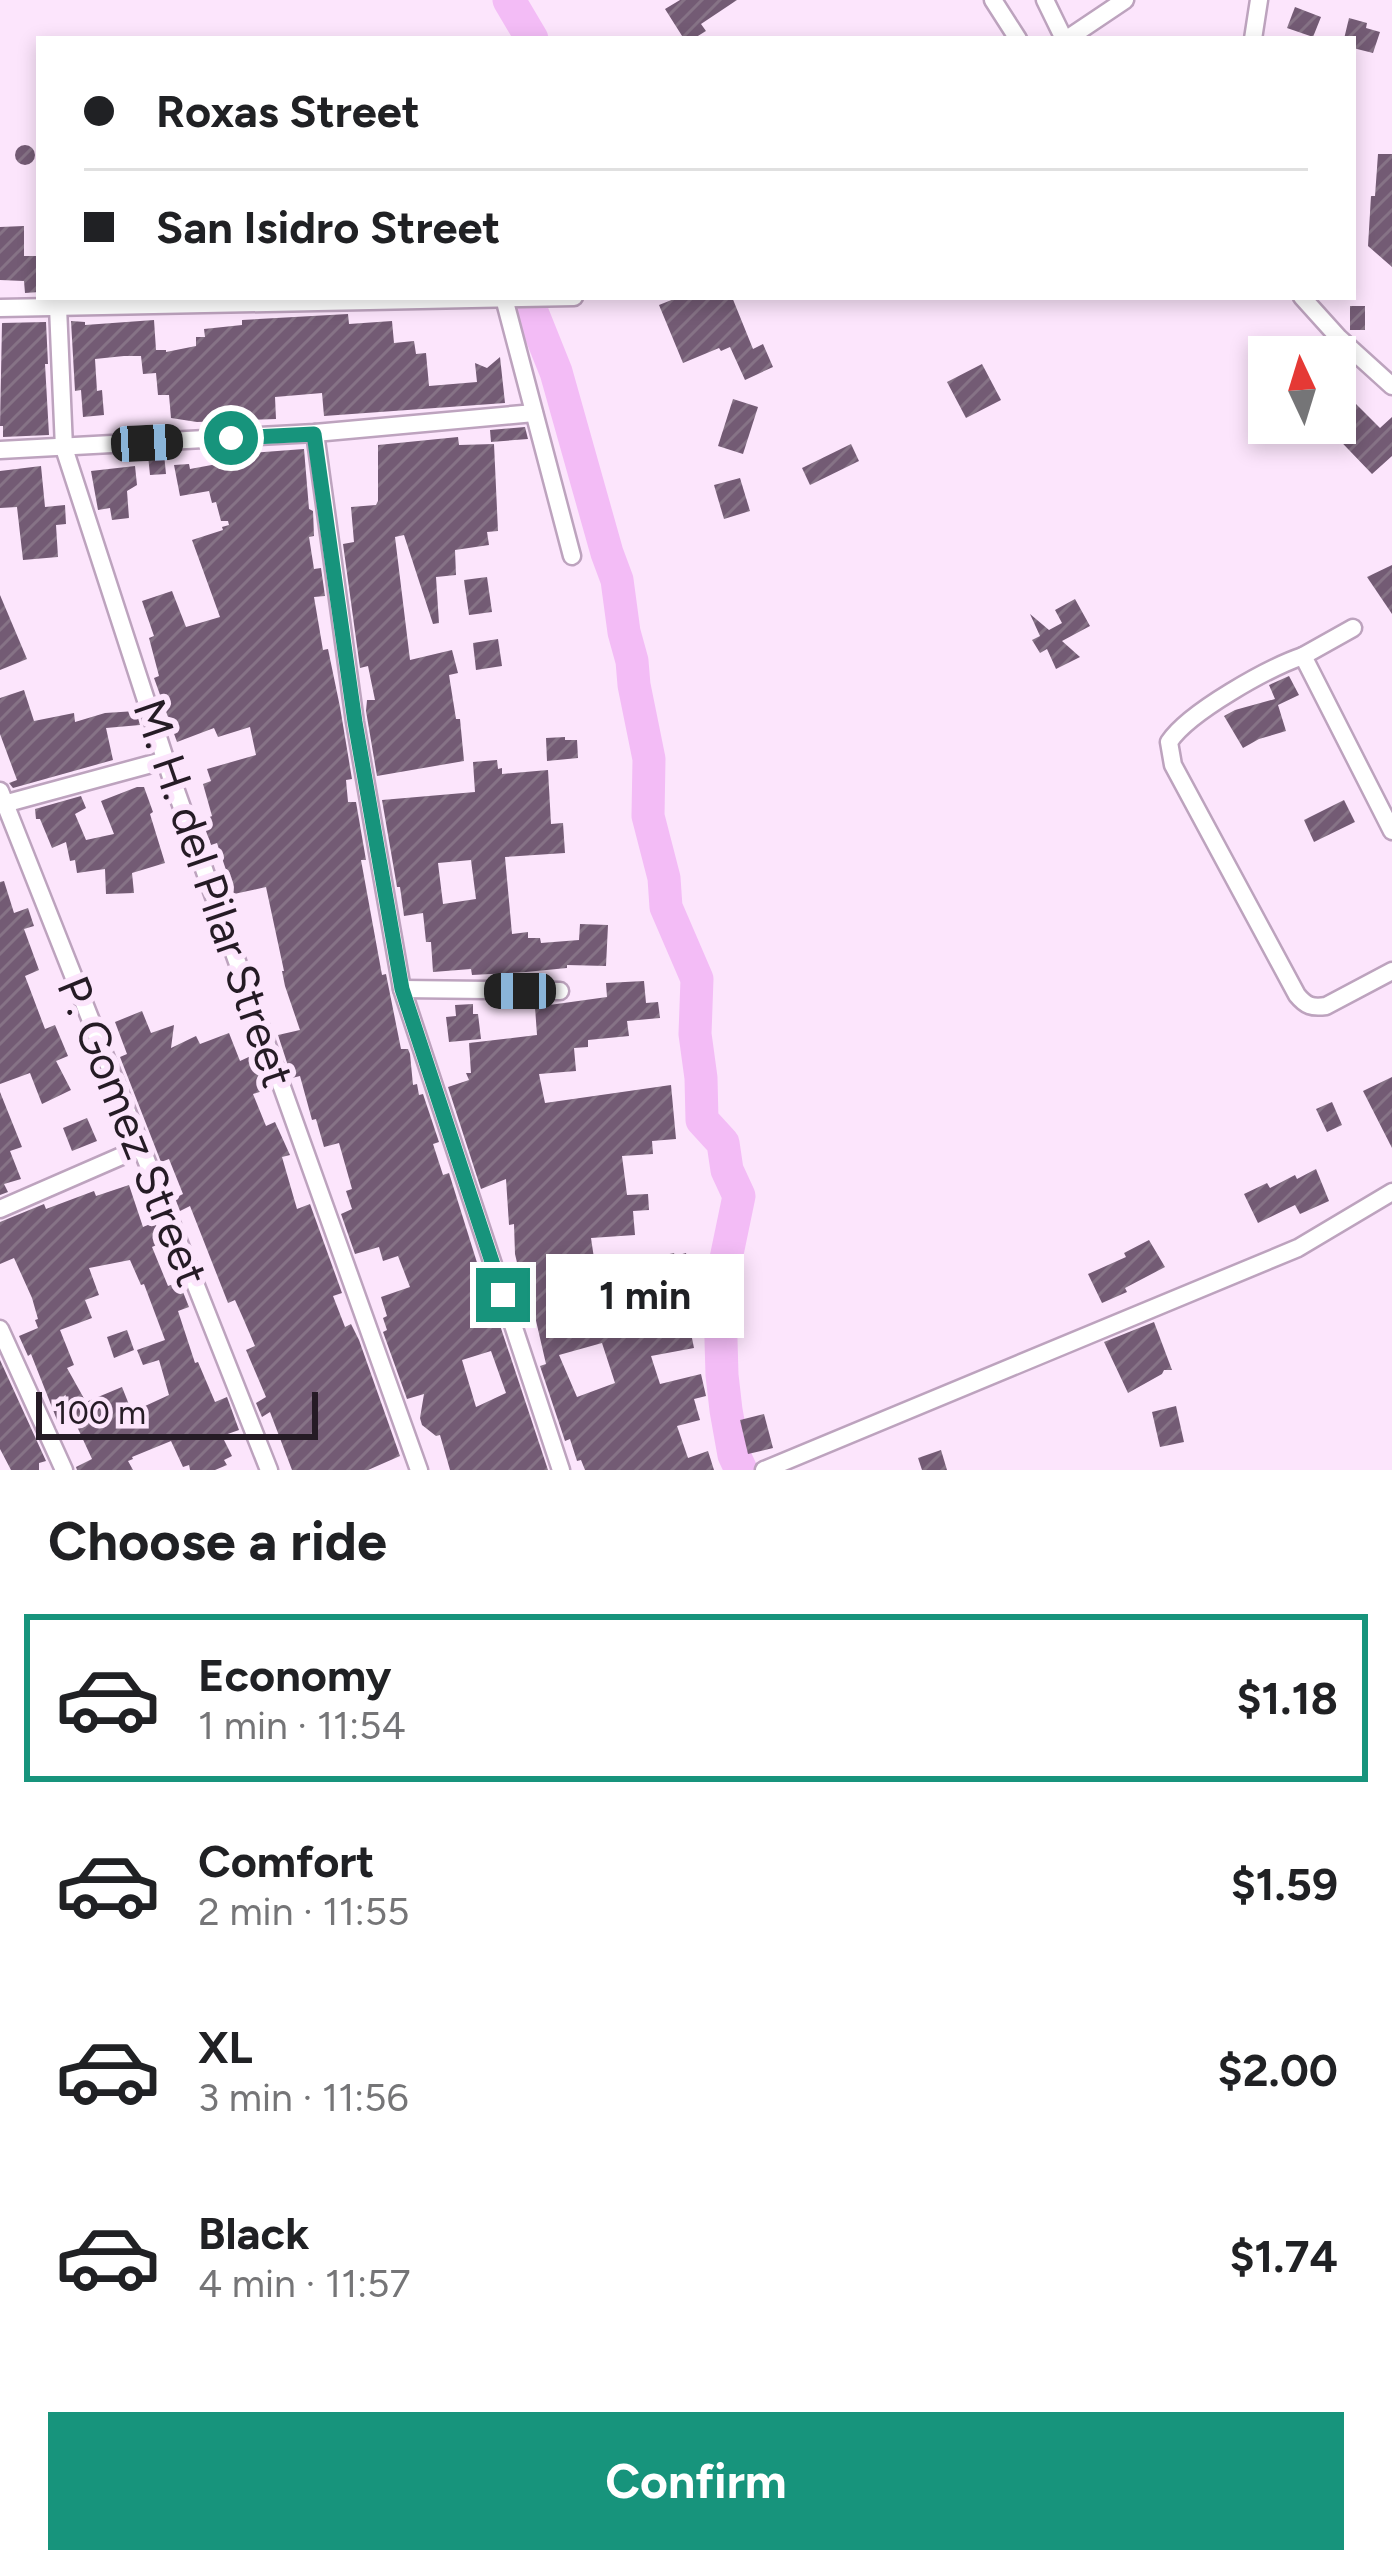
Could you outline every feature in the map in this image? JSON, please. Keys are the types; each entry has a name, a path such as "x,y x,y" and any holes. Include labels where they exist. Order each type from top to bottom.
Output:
{"street":[{"path":"993,0 1016,36"},
{"path":"1045,0 1064,36"},
{"path":"1071,36 1125,0"},
{"path":"1253,36 1258,0"},
{"path":"0,308 408,300"},
{"path":"508,300 572,556"},
{"path":"1305,300 1392,386"},
{"name":"M. H. del Pilar Street","path":"58,307 64,448 166,760 419,1470"},
{"path":"0,450 314,434 534,413"},
{"path":"314,434 355,722 402,989 561,1470"},
{"path":"1353,628 1265,673 1186,723 1168,742 1168,750 1304,1004 1326,1006 1392,971"},
{"path":"1303,656 1392,831"},
{"path":"2,800 166,760"},
{"name":"P. Gomez Street","path":"2,800 268,1470"},
{"path":"402,989 560,991"},
{"path":"0,1209 140,1148"},
{"path":"764,1470 1298,1248 1392,1192"},
{"path":"0,1329 64,1470"}],"building":[{"path":"680,0 737,0 701,24 706,31 698,36 682,36 665,9"},
{"path":"1295,7 1321,17 1313,36 1287,28"},
{"path":"1349,18 1380,32 1373,53 1356,49 1356,36 1345,36"},
{"path":"25,145 35,155 25,165 15,155"},
{"path":"1378,154 1392,154 1392,267 1368,246"},
{"path":"24,226 24,256 36,256 36,292 25,293 24,281 0,280 0,227"},
{"path":"672,300 733,300 753,349 763,344 773,367 745,380 730,347 683,363 659,305"},
{"path":"1350,306 1365,306 1365,330 1350,330"},
{"path":"348,314 349,324 392,321 394,343 414,341 416,354 426,353 429,386 477,382 475,363 487,368 500,357 505,403 324,416 322,393 275,397 276,419 197,422 171,418 169,395 158,395 156,373 143,374 141,356 124,356 95,359 104,415 83,417 81,390 75,391 71,321 85,325 154,320 156,350 166,352 196,346 196,337 205,337 204,329 242,325 242,320"},
{"path":"46,322 49,435 3,437 2,323"},
{"path":"982,364 1001,400 966,418 947,382"},
{"path":"733,399 758,407 743,454 718,446"},
{"path":"1356,404 1380,428 1392,417 1392,456 1372,474 1343,444 1356,444"},
{"path":"525,427 528,439 491,442 490,430"},
{"path":"458,437 459,445 494,444 498,531 487,532 489,545 455,550 456,575 436,577 439,623 433,624 404,535 395,537 410,660 452,650 458,673 449,675 464,761 377,776 366,711 367,700 375,700 368,666 360,668 343,544 354,542 351,507 378,501 378,445"},
{"path":"851,444 859,461 810,485 802,468"},
{"path":"304,449 309,509 313,511 314,536 309,537 325,596 314,597 340,707 352,779 346,780 348,802 356,802 366,860 361,860 382,975 386,974 401,1049 410,1054 413,1085 423,1094 439,1142 433,1144 443,1175 449,1173 548,1470 450,1470 440,1435 422,1425 424,1394 407,1399 383,1332 387,1316 381,1297 410,1287 398,1256 383,1261 379,1247 355,1254 341,1214 352,1209 346,1191 352,1189 339,1143 324,1147 300,1076 292,1078 278,1035 300,1030 285,986 266,887 234,894 217,843 211,845 202,820 212,816 203,784 211,781 207,769 256,755 250,727 218,737 214,728 177,742 154,678 159,676 149,638 154,636 142,601 172,591 186,627 220,617 192,540 229,525 221,521 209,491 180,496 174,465 189,464 190,469 217,464 219,469 245,463 252,453","holes":["491,1351 506,1393 476,1407 462,1360"]},
{"path":"164,454 166,474 150,475 148,455"},
{"path":"41,466 45,507 65,505 66,524 56,525 58,557 23,560 17,507 0,508 0,471"},
{"path":"135,466 137,485 127,491 129,518 112,520 110,508 98,510 91,471"},
{"path":"740,478 750,511 724,519 714,485"},
{"path":"1392,565 1392,614 1367,577"},
{"path":"487,577 492,612 469,615 464,580"},
{"path":"0,595 27,659 0,670"},
{"path":"1075,599 1090,626 1062,641 1080,657 1056,669 1047,649 1040,653 1032,640 1040,636 1030,614 1049,630 1062,623 1055,610"},
{"path":"498,639 502,666 476,670 473,643"},
{"path":"1289,676 1299,695 1278,705 1286,731 1243,748 1224,716 1275,699 1269,685"},
{"path":"24,690 34,721 74,713 75,722 136,711 140,725 106,728 113,760 13,788 9,783 17,780 0,734 0,698"},
{"path":"546,738 577,740 578,758 547,761"},
{"path":"497,760 502,774 548,770 551,824 563,823 565,853 505,857 512,934 528,932 528,938 540,938 541,943 579,940 580,924 608,925 606,966 567,965 472,975 471,969 433,972 423,913 404,916 382,800 475,792 473,762","holes":["471,860 476,899 443,904 438,863"]},
{"path":"144,787 165,863 132,873 134,893 106,894 105,869 77,873 66,842 52,848 35,809 81,796 86,808 75,814 86,840 114,834 101,801"},
{"path":"1344,800 1355,822 1314,842 1304,820"},
{"path":"4,881 14,913 28,908 34,926 24,929 39,970 25,976 45,1029 55,1025 68,1056 56,1061 71,1090 42,1104 30,1073 0,1084 0,882"},
{"path":"644,981 646,1003 658,1002 660,1018 627,1021 629,1036 588,1040 588,1047 574,1048 576,1071 539,1074 545,1103 671,1085 676,1139 652,1141 653,1154 622,1156 627,1195 648,1194 649,1210 633,1211 635,1235 591,1238 595,1265 587,1267 596,1298 644,1282 639,1261 686,1253 691,1276 682,1278 696,1332 691,1333 694,1348 651,1356 660,1384 701,1374 706,1396 694,1399 700,1420 677,1426 688,1458 708,1451 714,1470 585,1470 581,1460 577,1461 570,1439 565,1441 540,1366 546,1364 534,1312 523,1314 517,1295 522,1293 522,1284 514,1224 509,1225 506,1179 481,1189 448,1087 469,1080 469,1043 537,1035 535,1007 607,997 606,983","holes":["602,1343 615,1383 577,1397 559,1355"]},
{"path":"473,1004 481,1039 449,1042 446,1017 456,1016 455,1005"},
{"path":"142,1011 151,1033 174,1025 171,1048 196,1036 200,1044 229,1033 240,1061 253,1055 259,1060 269,1089 253,1094 266,1126 275,1122 290,1155 282,1157 297,1209 310,1204 342,1293 333,1296 345,1327 351,1324 359,1340 400,1456 368,1470 292,1470 270,1412 262,1417 256,1403 266,1397 246,1350 255,1346 235,1300 228,1303 190,1206 180,1211 175,1198 183,1194 169,1159 161,1162 120,1057 127,1054 115,1022"},
{"path":"1392,1077 1392,1148 1363,1091"},
{"path":"0,1092 22,1147 10,1151 21,1179 4,1184 8,1192 0,1195"},
{"path":"1332,1102 1342,1125 1327,1132 1316,1109"},
{"path":"87,1118 97,1141 72,1151 63,1128"},
{"path":"1316,1169 1329,1201 1300,1214 1295,1205 1258,1223 1244,1194"},
{"path":"129,1185 143,1227 155,1222 163,1242 152,1247 168,1286 179,1282 189,1307 178,1311 195,1363 215,1402 227,1397 239,1430 222,1436 232,1456 224,1460 227,1465 215,1470 183,1467 171,1441 132,1457 128,1461 133,1470 77,1470 92,1459 69,1414 57,1420 19,1336 38,1328 38,1319 14,1258 0,1264 0,1222 44,1204 46,1209 94,1191 96,1196","holes":["130,1260 165,1340 137,1350 143,1365 159,1360 169,1395 132,1412 122,1387 86,1402 67,1368 74,1365 60,1330 92,1318 85,1300 99,1295 89,1268"]},
{"path":"1149,1240 1165,1267 1102,1303 1088,1274 1126,1257 1124,1253"},
{"path":"1154,1322 1172,1370 1164,1370 1128,1393 1104,1342"},
{"path":"127,1330 134,1350 114,1358 107,1337"},
{"path":"0,1360 46,1461 39,1463 39,1470 11,1470 0,1449"},
{"path":"1176,1406 1184,1442 1160,1447 1152,1412"},
{"path":"764,1414 773,1448 748,1454 740,1420"},
{"path":"941,1450 947,1470 922,1470 918,1458"}],"waterway":[{"path":"509,0 530,36"},
{"path":"527,300 556,372 617,580 649,759 648,816 664,878 666,907 697,979 695,1034 702,1120 723,1143 727,1170 739,1196 720,1305 726,1410 741,1470"}],"route":[{"path":"231,438 314,434 355,722 402,989 503,1295"}]}
